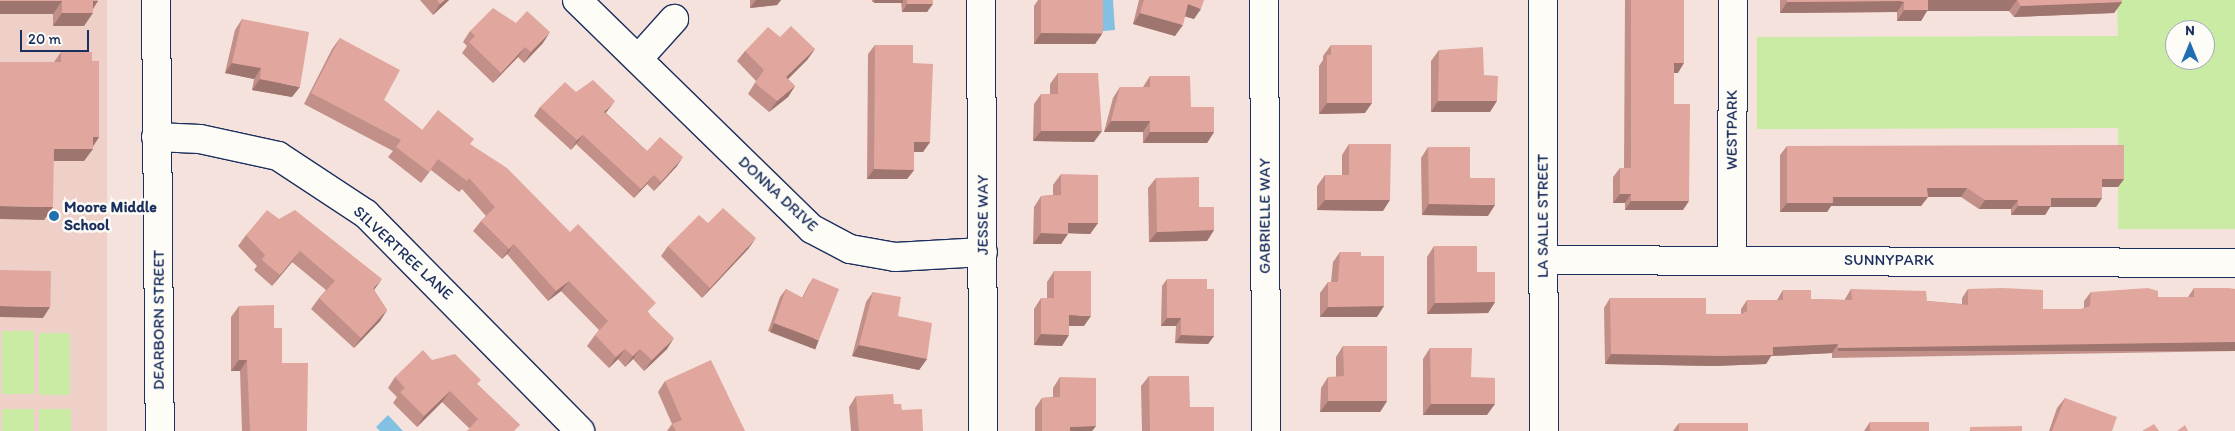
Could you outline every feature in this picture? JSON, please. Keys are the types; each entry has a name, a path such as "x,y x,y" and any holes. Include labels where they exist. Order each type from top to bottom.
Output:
{"street":[{"name":"DEARBORN STREET","path":"156,0 160,431"},
{"name":"DONNA DRIVE","path":"577,0 812,229 850,249 895,257 983,252"},
{"name":"JESSE WAY","path":"981,0 983,431"},
{"name":"GABRIELLE WAY","path":"1264,0 1266,431"},
{"name":"LA SALLE STREET","path":"1543,0 1544,431"},
{"name":"WESTPARK","path":"1732,260 1733,0"},
{"path":"638,59 674,19"},
{"name":"SILVERTREE LANE","path":"156,137 200,139 278,156 366,214 580,431"},
{"name":"SUNNYPARK","path":"1543,260 2235,263"}],"shaded area":[{"name":"Moore Middle School","path":"0,0 107,0 107,431 0,431"}],"green space":[{"path":"2117,0 2235,0 2235,229 2118,229 2118,128 1757,129 1757,37 2118,36"},
{"path":"2,331 34,331 34,394 2,394"},
{"path":"39,333 70,333 70,395 39,395"},
{"path":"2,409 34,409 34,431 2,431"},
{"path":"39,409 71,409 71,431 39,431"}],"water":[{"path":"1098,0 1113,0 1115,30 1103,31"},
{"path":"388,415 403,431 380,431 376,427"}],"building":[{"path":"0,0 98,1 93,1 93,13 62,13 62,1"},
{"path":"437,0 445,0 440,4"},
{"path":"907,0 933,0 933,4 907,4"},
{"path":"1041,0 1103,0 1103,33 1041,33"},
{"path":"1144,0 1204,0 1201,9 1188,4 1183,25 1140,13"},
{"path":"1631,0 1684,0 1684,63 1674,63 1674,104 1690,104 1689,201 1631,201 1631,194 1620,194 1620,168 1631,168"},
{"path":"1787,0 1928,0 1928,10 1904,10 1904,2 1900,1 1787,2"},
{"path":"2017,0 2121,0 2122,2 2021,6"},
{"path":"493,8 516,23 527,11 550,32 531,52 525,47 501,73 469,42 475,36 470,31"},
{"path":"242,19 309,32 300,87 260,79 261,68 232,63"},
{"path":"791,26 815,49 786,77 795,86 777,101 755,83 764,70 745,51 768,27 780,37"},
{"path":"340,38 400,70 384,100 422,130 438,110 474,139 470,144 507,168 570,232 578,224 656,303 647,312 674,338 652,360 640,349 633,356 625,349 616,357 595,335 608,321 569,281 556,291 514,244 509,249 481,221 495,207 469,178 467,181 438,159 429,172 396,147 401,140 311,93"},
{"path":"875,45 913,45 913,63 933,64 930,142 914,142 914,170 874,169"},
{"path":"1331,45 1372,45 1372,103 1327,103 1327,55 1331,55"},
{"path":"1483,47 1484,75 1498,76 1497,101 1438,101 1439,50"},
{"path":"61,52 92,52 92,61 99,61 99,137 93,137 93,149 54,149 53,207 0,206 0,62 61,62"},
{"path":"1058,73 1098,73 1102,131 1041,131 1041,94 1058,94"},
{"path":"1150,76 1190,76 1191,107 1214,107 1214,132 1150,132 1150,121 1111,121 1120,87 1150,87"},
{"path":"593,80 615,101 604,112 647,151 660,137 683,157 661,182 654,175 641,189 583,135 577,140 540,107 565,82 576,92"},
{"path":"1349,144 1391,144 1390,200 1325,200 1325,175 1349,175"},
{"path":"2124,145 2124,179 2102,179 2102,198 2051,198 2051,206 2018,206 2018,200 1985,200 1967,188 1927,188 1928,197 1833,197 1833,203 1787,203 1787,146"},
{"path":"1428,147 1470,147 1470,178 1495,178 1495,205 1429,204"},
{"path":"1061,174 1098,175 1098,223 1068,223 1068,234 1041,233 1041,196 1061,195"},
{"path":"1199,177 1199,207 1214,207 1214,230 1157,232 1156,178"},
{"path":"723,208 756,238 710,288 668,246 699,215 708,223"},
{"path":"267,210 279,219 295,210 382,279 373,288 387,310 361,338 319,298 335,281 300,251 280,275 262,260 265,255 246,235"},
{"path":"1434,246 1477,246 1477,272 1495,272 1495,302 1435,303"},
{"path":"1340,252 1361,252 1361,256 1384,256 1384,306 1328,307 1328,282 1338,282"},
{"path":"0,270 51,271 50,307 0,306"},
{"path":"1054,271 1091,271 1091,316 1069,315 1069,335 1041,334 1041,298 1054,298"},
{"path":"813,278 839,289 819,340 774,323 786,289 803,298"},
{"path":"1167,279 1207,279 1207,289 1214,289 1214,336 1181,335 1181,318 1167,318"},
{"path":"2148,288 2158,291 2158,297 2194,297 2194,288 2235,289 2235,342 1838,348 1838,344 1773,347 1773,355 1611,354 1610,298 1706,298 1706,314 1742,314 1747,311 1747,300 1783,300 1783,290 1811,290 1811,299 1852,300 1851,289 1926,291 1927,301 1968,305 1968,289 2043,290 2043,309 2081,309 2090,306 2091,292"},
{"path":"873,292 901,297 898,316 932,323 927,359 859,345"},
{"path":"274,305 274,328 282,328 282,363 308,363 307,431 250,431 247,360 239,360 239,306"},
{"path":"1343,346 1387,346 1387,401 1328,401 1328,377 1344,376"},
{"path":"1430,348 1472,348 1471,377 1495,378 1495,404 1431,404"},
{"path":"423,350 432,360 455,354 481,380 477,384 520,425 514,431 467,431 478,419 450,391 424,416 400,392 405,388 395,377"},
{"path":"711,360 745,431 676,431 672,424 682,420 665,381"},
{"path":"1149,376 1189,376 1190,407 1214,407 1214,431 1150,431"},
{"path":"1060,377 1096,378 1096,426 1070,427 1070,431 1042,431 1042,398 1060,397"},
{"path":"893,394 894,404 901,404 902,410 922,409 923,431 859,431 856,396"},
{"path":"2065,398 2117,417 2112,431 2052,431"},
{"path":"1870,422 1929,422 1929,431 1870,431"},
{"path":"1679,423 1748,423 1748,431 1679,431"},
{"path":"2154,424 2159,431 2142,431"},
{"path":"2185,425 2188,431 2177,431"},
{"path":"2022,426 2022,431 1970,431 1970,427"}],"place":[{"name":"Moore Middle School","path":"54,216"}]}
